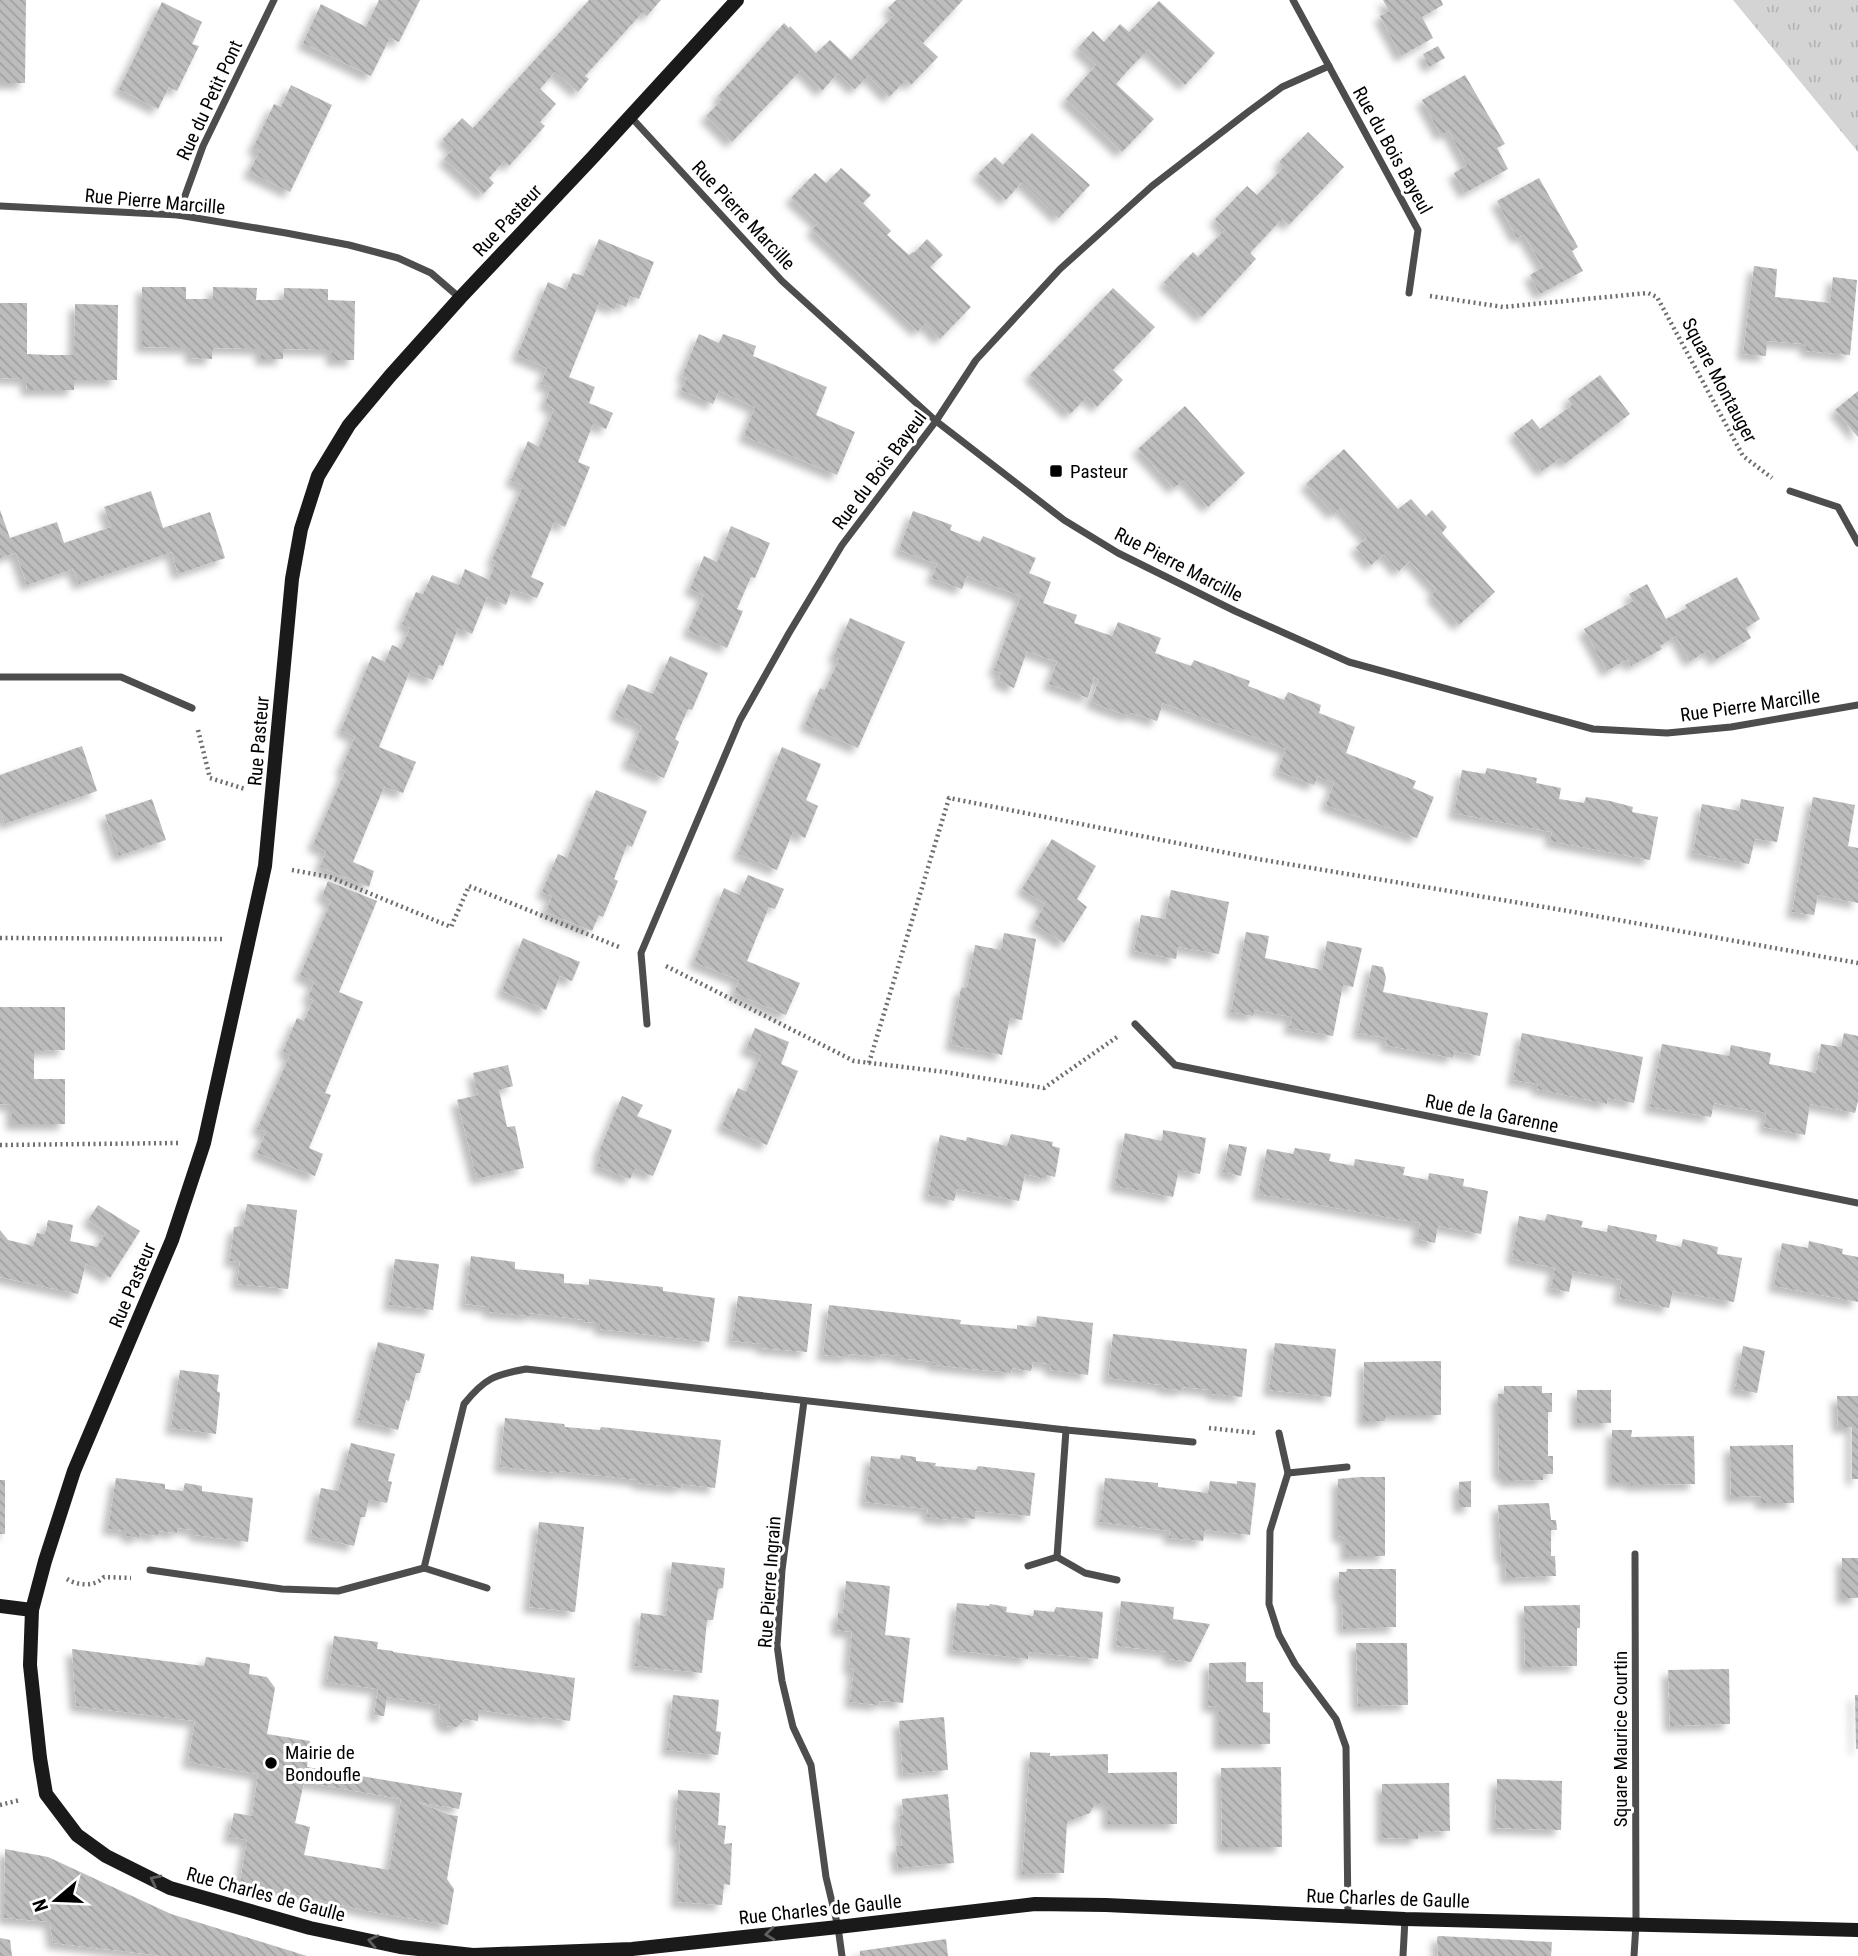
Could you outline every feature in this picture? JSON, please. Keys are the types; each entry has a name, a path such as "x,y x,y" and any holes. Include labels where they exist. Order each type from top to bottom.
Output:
{"street":[{"name":"Rue du Petit Pont","path":"178,215 202,146 274,0"},
{"name":"Rue Pasteur","path":"32,1610 74,1471 172,1240 204,1143 265,866 292,579 301,529 318,476 349,425 390,376 737,0"},
{"name":"Rue du Bois Bayeul","path":"1293,0 1418,230 1409,293"},
{"name":"Rue du Bois Bayeul","path":"647,1024 641,953 740,720 842,545 936,421 976,360 1060,269 1152,186 1282,87 1329,66"},
{"name":"Rue Pierre Marcille","path":"630,116 782,281 936,421 1064,520 1118,553 1235,611 1349,662 1593,729 1667,733 1718,728 1858,705"},
{"name":"Rue Pierre Marcille","path":"0,206 178,215 299,235 398,258 431,273 460,298"},
{"path":"1790,491 1838,507 1858,543"},
{"path":"0,677 121,677 192,708"},
{"name":"Rue de la Garenne","path":"1135,1024 1175,1065 1858,1203"},
{"path":"424,1568 464,1404 479,1386 501,1374 526,1369 1193,1442"},
{"name":"Rue Pierre Ingrain","path":"804,1401 782,1570 778,1645 782,1681 793,1727 811,1765 826,1877 842,1956"},
{"path":"1057,1557 1066,1430"},
{"path":"1279,1433 1288,1473 1270,1531 1269,1604 1279,1635 1295,1664 1336,1718 1346,1747 1348,1917"},
{"path":"1288,1473 1348,1467"},
{"name":"Square Maurice Courtin","path":"1634,1956 1635,1554"},
{"path":"1028,1566 1057,1557 1085,1573 1117,1580"},
{"path":"150,1570 282,1589 338,1591 424,1568 488,1588"},
{"path":"0,1606 32,1610"},
{"name":"Rue Charles de Gaulle","path":"32,1610 30,1665 46,1794 77,1835 106,1856 170,1888 310,1928 400,1947 473,1955 632,1949 1035,1904 1405,1919 1858,1930"},
{"path":"1404,1956 1405,1919"}],"path":[{"name":"Square Montauger","path":"1409,293 1503,307 1648,293 1657,298 1743,456 1790,491"},
{"path":"192,708 210,778 272,798"},
{"path":"869,1063 949,798 1258,859 1858,963"},
{"path":"265,866 330,877 451,927 469,886 610,944 641,953 854,1061 1044,1088 1135,1024"},
{"path":"0,938 208,937 249,940"},
{"path":"0,1145 204,1143"},
{"path":"1193,1442 1210,1428 1261,1433"},
{"path":"45,1560 71,1582 91,1585 99,1583 104,1577 138,1578 150,1570"}],"green space":[{"path":"1733,0 1858,0 1858,152"}],"building":[{"path":"0,0 26,0 25,83 0,83"},
{"path":"379,0 420,0 399,42 390,38 371,76 303,43 321,4 366,27"},
{"path":"589,0 661,0 647,16 643,12 585,76 589,79 578,92 555,72 540,89 556,104 540,122 545,126 509,166 504,161 489,178 494,183 483,194 444,159 453,149 443,139 462,118 473,128"},
{"path":"896,0 963,0 923,43 938,57 911,85 906,80 889,97 868,76 855,89 838,73 822,91 801,70 732,142 706,116 722,100 718,96 784,23 816,53 830,40 851,60 894,15 888,8"},
{"path":"1383,0 1441,0 1443,5 1422,17 1433,38 1401,56 1380,16 1389,11"},
{"path":"1159,1 1215,53 1185,85 1148,50 1131,67 1116,84 1154,119 1122,152 1066,99 1096,65 1078,48 1093,31 1104,42 1120,24 1129,32"},
{"path":"162,2 202,22 192,44 199,46 177,91 169,87 158,109 119,89"},
{"path":"1438,46 1445,58 1429,67 1423,54"},
{"path":"1465,75 1505,144 1497,148 1508,169 1465,193 1454,173 1467,165 1449,131 1441,135 1422,100"},
{"path":"291,85 332,105 290,192 249,172 260,151 253,148 274,104 281,107"},
{"path":"1308,132 1344,167 1289,225 1282,219 1250,253 1256,259 1202,317 1164,282 1193,252 1198,257 1225,230 1215,219 1247,186 1257,195 1284,167 1279,162"},
{"path":"1032,133 1090,185 1059,218 1022,182 1006,200 978,174 995,157 1003,165"},
{"path":"841,168 871,195 863,203 891,231 887,235 909,255 927,239 943,255 930,267 971,307 940,339 925,324 918,331 812,230 818,223 791,198 815,173 826,183"},
{"path":"1539,178 1578,247 1572,251 1583,271 1540,294 1530,275 1543,267 1524,235 1517,238 1497,201"},
{"path":"599,239 654,262 639,299 630,296 626,307 617,303 615,309 599,303 569,377 595,387 589,403 613,413 606,429 593,424 578,462 590,467 565,527 554,522 531,577 544,583 537,598 512,589 506,605 487,597 472,634 458,628 443,666 439,665 433,680 410,671 379,747 416,762 403,793 384,787 353,862 374,871 369,887 320,867 326,851 313,845 345,771 341,769 355,737 341,730 372,656 385,662 392,645 401,649 410,628 402,624 416,592 423,594 432,575 459,585 465,569 489,580 496,561 492,560 523,486 511,480 528,441 539,447 554,409 545,404 551,387 541,384 547,368 517,355 548,282 566,290 573,273 583,276"},
{"path":"1754,266 1777,269 1775,297 1830,303 1833,277 1857,280 1850,355 1806,351 1806,344 1767,341 1766,356 1743,354"},
{"path":"142,287 186,287 186,299 213,299 213,287 257,288 256,300 284,300 284,288 328,289 328,300 355,301 354,360 332,360 332,350 283,349 283,359 261,359 261,349 213,348 212,359 191,358 191,348 142,347"},
{"path":"1113,288 1155,327 1113,370 1123,380 1097,407 1087,397 1070,414 1030,375"},
{"path":"0,303 27,303 27,354 50,355 74,355 75,304 118,305 117,380 74,380 74,390 27,390 26,379 0,378"},
{"path":"699,334 719,343 723,334 756,346 753,356 827,387 816,415 855,432 837,475 744,436 755,407 719,391 713,404 681,390 687,378 682,376"},
{"path":"1600,375 1630,414 1566,463 1561,458 1542,471 1514,433 1532,419 1540,429 1572,405 1568,399"},
{"path":"1858,391 1858,437 1835,410"},
{"path":"1185,406 1245,473 1208,507 1184,480 1174,488 1138,449"},
{"path":"1344,449 1398,509 1411,499 1426,516 1432,510 1447,527 1442,533 1495,592 1459,625 1432,595 1436,589 1410,561 1399,571 1384,554 1371,565 1356,547 1367,538 1340,508 1334,514 1306,484"},
{"path":"151,491 163,528 210,512 225,558 178,574 172,552 79,584 73,569 27,585 16,553 0,558 0,510 10,538 57,522 64,543 111,527 104,507"},
{"path":"913,511 952,525 950,530 980,542 983,536 1036,558 1029,573 1051,582 1043,603 1077,615 1074,623 1112,636 1118,622 1161,638 1155,653 1191,666 1194,660 1250,681 1248,686 1284,700 1288,692 1321,705 1319,713 1355,727 1346,753 1416,781 1413,788 1434,797 1417,838 1326,805 1334,783 1318,776 1314,785 1278,771 1286,749 1163,703 1157,721 1109,709 1091,702 1099,679 1094,677 1088,698 1049,684 1057,662 1027,651 1014,688 998,681 1001,673 994,670 1021,596 967,576 962,589 932,578 937,564 899,550"},
{"path":"731,526 770,543 755,578 751,577 737,609 743,611 727,648 688,631 704,595 690,589 704,556 717,562"},
{"path":"1737,577 1760,619 1746,628 1751,638 1715,660 1709,650 1690,661 1676,636 1660,646 1662,649 1631,666 1628,659 1607,671 1584,629 1633,601 1629,594 1647,584 1666,619 1687,608 1685,605"},
{"path":"850,618 905,642 858,748 805,725 820,688 825,690 839,659 834,656"},
{"path":"670,656 708,673 692,710 688,709 675,739 679,742 664,778 627,763 642,726 615,714 628,684 653,694"},
{"path":"82,746 97,791 5,824 0,809 0,775"},
{"path":"782,747 821,764 806,800 818,806 805,838 793,832 777,870 738,854"},
{"path":"1487,768 1537,778 1536,783 1561,788 1559,799 1584,803 1586,797 1610,801 1633,807 1632,812 1658,817 1650,860 1550,841 1552,832 1454,813 1462,770 1485,774"},
{"path":"596,790 647,811 632,847 627,845 614,879 618,881 603,917 599,915 592,931 546,912 552,896 542,892 558,854 567,858"},
{"path":"1813,797 1855,805 1848,846 1858,848 1858,903 1818,895 1814,915 1792,912"},
{"path":"152,799 166,840 119,856 105,815"},
{"path":"1741,799 1784,807 1777,842 1755,839 1749,864 1693,853 1702,804 1739,811"},
{"path":"1052,839 1096,866 1077,899 1087,907 1064,943 1034,924 1045,904 1022,889"},
{"path":"748,875 784,889 775,909 769,907 747,961 800,983 786,1015 734,993 739,980 694,962 724,888 739,895"},
{"path":"328,881 377,901 339,992 363,1002 325,1093 331,1095 309,1148 323,1154 315,1176 257,1153 266,1132 257,1129 290,1055 283,1051 297,1018 304,1021 313,1000 308,998 314,982 300,975 331,901 322,896"},
{"path":"1171,890 1229,902 1219,954 1178,947 1176,959 1134,951 1141,915 1165,919"},
{"path":"1246,932 1269,936 1265,958 1322,970 1327,941 1362,948 1353,987 1343,985 1333,1036 1289,1028 1292,1017 1255,1010 1253,1016 1231,1012"},
{"path":"1004,933 1036,939 1022,1020 1010,1018 1002,1055 951,1045 961,988 967,988 975,945 1001,950"},
{"path":"523,938 580,962 572,981 560,976 546,1010 502,991"},
{"path":"1372,965 1383,967 1386,978 1383,992 1488,1013 1480,1056 1454,1051 1453,1058 1385,1045 1387,1038 1358,1033"},
{"path":"0,1007 65,1007 65,1050 34,1051 34,1079 65,1079 65,1124 12,1124 12,1105 0,1104"},
{"path":"755,1028 789,1042 781,1064 798,1071 767,1145 722,1126 738,1088 746,1092 761,1055 746,1049"},
{"path":"1522,1033 1643,1057 1634,1103 1608,1098 1607,1104 1537,1089 1538,1084 1513,1080"},
{"path":"1844,1033 1858,1036 1858,1101 1855,1113 1810,1104 1805,1135 1764,1127 1766,1113 1714,1103 1711,1117 1650,1107 1662,1044 1729,1056 1731,1045 1771,1053 1769,1064 1816,1073 1821,1044 1841,1047"},
{"path":"508,1065 513,1086 499,1090 507,1127 515,1126 524,1168 477,1179 457,1100 478,1095 473,1073"},
{"path":"622,1096 643,1105 637,1116 672,1130 653,1176 635,1169 630,1179 597,1166 601,1155 598,1154"},
{"path":"1163,1130 1206,1138 1200,1174 1179,1170 1173,1197 1115,1186 1125,1133 1162,1141"},
{"path":"1011,1134 1053,1142 1052,1146 1060,1148 1055,1177 1047,1175 1046,1179 1025,1174 1019,1201 957,1189 954,1201 928,1195 940,1135 966,1141 967,1137 1007,1146"},
{"path":"1229,1144 1247,1147 1241,1176 1223,1172"},
{"path":"1295,1148 1331,1154 1329,1161 1354,1166 1355,1159 1405,1167 1403,1175 1428,1180 1429,1173 1464,1179 1463,1186 1488,1191 1481,1234 1438,1226 1435,1243 1417,1239 1420,1223 1258,1194 1267,1149 1293,1154"},
{"path":"247,1204 297,1210 288,1289 237,1284 240,1262 230,1261 234,1227 243,1226"},
{"path":"98,1205 140,1231 110,1278 86,1263 78,1294 0,1277 0,1230 8,1240 33,1246 37,1233 45,1234 48,1220 73,1225 70,1241 97,1247 106,1233 88,1220"},
{"path":"1547,1214 1583,1221 1581,1227 1607,1232 1608,1225 1657,1235 1656,1241 1681,1247 1683,1239 1718,1247 1717,1254 1742,1258 1734,1302 1673,1291 1669,1308 1619,1298 1622,1280 1573,1271 1569,1292 1551,1288 1555,1268 1512,1259 1519,1216 1545,1221"},
{"path":"1809,1241 1843,1249 1842,1254 1858,1257 1858,1302 1774,1286 1782,1243 1808,1248"},
{"path":"471,1256 515,1262 515,1269 564,1274 564,1283 589,1285 589,1279 663,1287 663,1291 715,1298 709,1342 600,1329 600,1323 584,1322 585,1320 530,1313 530,1316 489,1312 489,1307 465,1304"},
{"path":"395,1259 439,1264 433,1310 389,1305"},
{"path":"738,1296 812,1304 807,1352 762,1348 762,1344 732,1341"},
{"path":"829,1305 961,1320 960,1324 1017,1329 1017,1325 1036,1327 1037,1316 1093,1323 1088,1375 1051,1370 1050,1364 1033,1362 1031,1371 1012,1368 1011,1373 933,1365 934,1362 881,1354 880,1357 823,1355"},
{"path":"1113,1334 1247,1349 1242,1397 1212,1394 1212,1390 1163,1388 1162,1385 1108,1378"},
{"path":"378,1342 425,1354 420,1373 416,1373 409,1401 406,1400 398,1430 358,1420"},
{"path":"1275,1343 1336,1349 1331,1397 1269,1390"},
{"path":"1743,1346 1765,1351 1757,1393 1735,1389"},
{"path":"1441,1361 1441,1415 1386,1415 1385,1421 1363,1421 1364,1362"},
{"path":"180,1370 219,1375 216,1434 171,1428"},
{"path":"1504,1386 1542,1386 1542,1393 1552,1393 1552,1412 1548,1412 1548,1456 1553,1456 1553,1474 1543,1474 1543,1480 1505,1481 1505,1475 1499,1475 1498,1394 1504,1394"},
{"path":"1577,1390 1611,1390 1611,1423 1577,1423"},
{"path":"1837,1396 1858,1396 1858,1479 1852,1479 1852,1427 1838,1427"},
{"path":"505,1418 564,1424 565,1427 600,1430 601,1427 721,1440 715,1488 682,1484 681,1488 638,1483 638,1480 500,1467"},
{"path":"1612,1430 1632,1430 1631,1437 1694,1436 1695,1484 1631,1485 1631,1482 1612,1482"},
{"path":"351,1443 395,1454 388,1481 392,1482 387,1503 369,1500 365,1517 361,1517 354,1546 311,1536 321,1488 338,1491"},
{"path":"1793,1445 1794,1503 1761,1503 1761,1496 1731,1497 1730,1446"},
{"path":"901,1455 916,1457 916,1461 936,1463 935,1466 976,1470 978,1466 1035,1473 1030,1516 975,1511 975,1519 951,1517 951,1520 927,1517 928,1509 865,1502 871,1456 900,1459"},
{"path":"1385,1477 1385,1556 1346,1556 1346,1538 1338,1536 1338,1479"},
{"path":"116,1478 165,1484 165,1489 183,1491 185,1483 202,1486 202,1491 253,1498 248,1542 195,1535 195,1530 178,1528 177,1533 159,1531 158,1536 139,1533 139,1538 127,1536 127,1531 108,1529"},
{"path":"1105,1478 1158,1483 1158,1487 1208,1493 1210,1481 1256,1483 1250,1535 1205,1530 1203,1541 1169,1538 1170,1531 1100,1522"},
{"path":"0,1480 5,1480 5,1534 0,1534"},
{"path":"1471,1481 1471,1507 1459,1507 1459,1482"},
{"path":"1549,1503 1551,1520 1556,1520 1557,1530 1551,1530 1551,1556 1555,1556 1556,1576 1506,1578 1505,1557 1501,1557 1498,1505"},
{"path":"539,1522 584,1527 575,1612 529,1607"},
{"path":"1842,1558 1858,1558 1858,1598 1842,1598"},
{"path":"672,1562 725,1568 723,1588 718,1589 713,1620 707,1620 702,1673 635,1666 641,1613 666,1616"},
{"path":"1347,1569 1396,1569 1396,1627 1343,1629 1339,1572 1346,1572"},
{"path":"846,1581 890,1586 885,1635 910,1638 903,1703 880,1701 878,1705 850,1702 854,1669 849,1668 852,1632 837,1630 838,1612 843,1613"},
{"path":"1121,1601 1174,1607 1173,1619 1210,1624 1191,1662 1169,1659 1169,1652 1116,1646"},
{"path":"957,1603 990,1604 1007,1607 1006,1612 1033,1616 1034,1610 1054,1612 1056,1607 1103,1612 1098,1659 1029,1652 1028,1659 952,1650"},
{"path":"1580,1605 1577,1666 1525,1667 1524,1606"},
{"path":"334,1636 378,1642 377,1649 393,1652 575,1678 570,1721 479,1710 478,1721 465,1719 457,1727 445,1726 439,1717 440,1705 387,1697 384,1716 374,1715 378,1689 327,1682"},
{"path":"1356,1643 1407,1643 1408,1705 1358,1706"},
{"path":"72,1649 204,1666 206,1657 250,1664 249,1674 267,1677 275,1688 267,1734 310,1741 307,1767 462,1793 459,1809 417,1802 458,1816 447,1879 454,1889 448,1925 368,1911 240,1882 247,1840 229,1837 234,1813 252,1816 258,1774 188,1762 195,1721 76,1706","holes":["304,1782 401,1799 389,1870 304,1855 310,1827 295,1823"]},
{"path":"1246,1662 1246,1682 1263,1682 1263,1712 1270,1713 1270,1744 1219,1744 1219,1707 1208,1706 1209,1663"},
{"path":"1729,1669 1730,1724 1670,1726 1668,1670"},
{"path":"673,1695 719,1700 716,1731 721,1732 718,1755 667,1750"},
{"path":"1855,1695 1858,1695 1858,1749 1856,1749"},
{"path":"944,1717 948,1770 903,1774 899,1721"},
{"path":"1030,1752 1050,1753 1050,1756 1108,1754 1108,1773 1177,1772 1177,1824 1108,1824 1108,1803 1095,1803 1090,1813 1067,1822 1064,1873 1022,1874"},
{"path":"1281,1767 1282,1847 1222,1847 1221,1768"},
{"path":"1497,1779 1562,1781 1561,1830 1495,1828"},
{"path":"1449,1783 1450,1831 1418,1832 1418,1839 1382,1838 1382,1784"},
{"path":"678,1790 720,1793 718,1825 726,1826 724,1844 732,1843 730,1885 724,1884 722,1905 677,1902 680,1841 675,1841"},
{"path":"948,1794 954,1863 898,1868 896,1846 902,1846 899,1816 903,1815 902,1799"},
{"path":"5,1849 48,1857 171,1914 307,1956 163,1956 53,1943 50,1922 4,1918"},
{"path":"1439,1936 1552,1942 1551,1956 1438,1956"},
{"path":"0,1938 10,1940 12,1956 0,1956"},
{"path":"946,1939 948,1956 860,1956 860,1951"}],"place":[{"name":"Pasteur","path":"1056,471"},
{"name":"Mairie de Bondoufle","path":"271,1763"}]}
